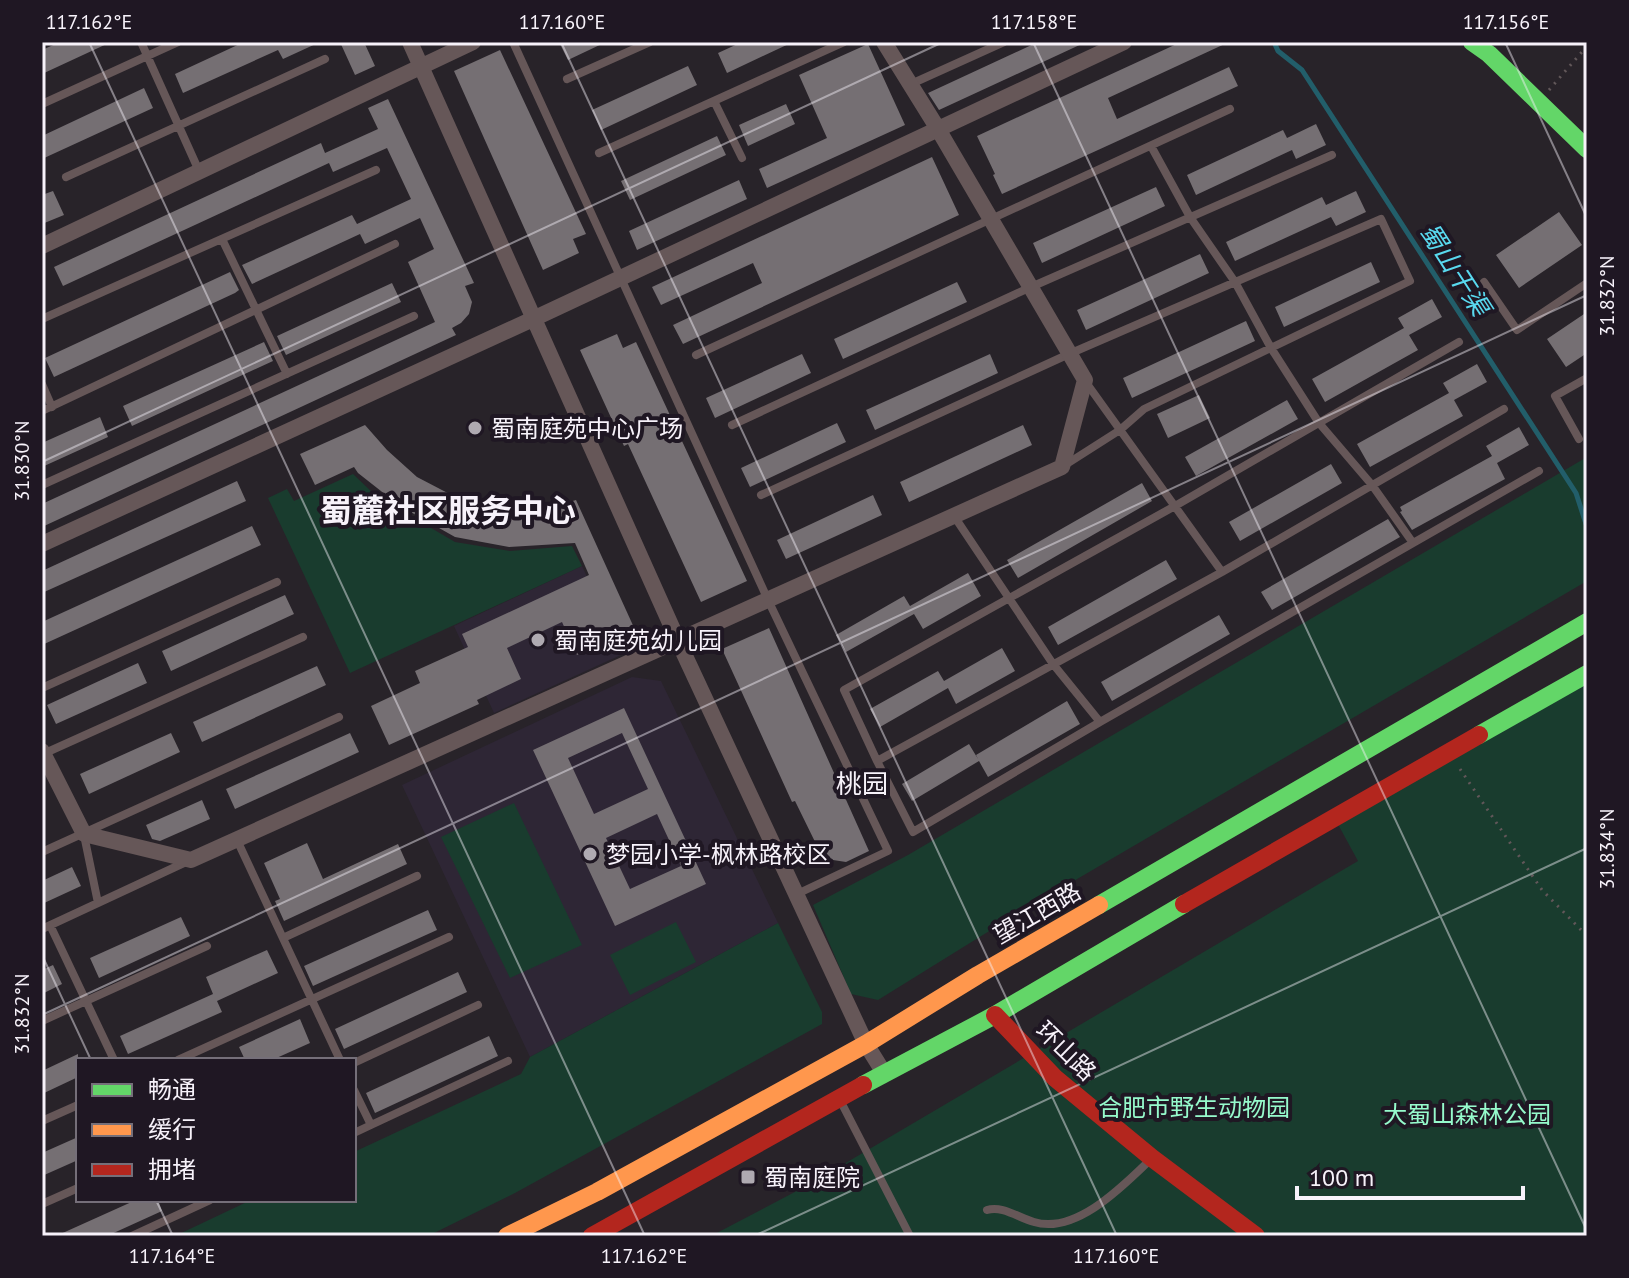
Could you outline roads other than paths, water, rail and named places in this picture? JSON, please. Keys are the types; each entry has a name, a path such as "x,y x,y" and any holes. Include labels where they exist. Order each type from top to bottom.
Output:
{"main road":[{"path":"1472,42 1585,140"},
{"path":"1493,42 1547,92 1585,140"},
{"name":"望江西路","path":"507,1236 597,1192 866,1044 978,975 1587,622"},
{"path":"592,1236 884,1073 995,1015 1587,674"},
{"name":"环山路","path":"995,1015 1055,1078 1152,1158 1256,1236"}],"street":[{"path":"410,42 678,640 866,1044 884,1073"},
{"path":"42,246 473,42"},
{"path":"42,753 84,834 191,860 1062,467 1085,380 884,42"},
{"path":"42,544 533,319 1124,42"}],"lane":[{"path":"141,42 199,171"},
{"path":"42,104 178,42"},
{"path":"513,42 768,600 888,851 797,894"},
{"path":"567,79 650,42"},
{"path":"599,153 844,42"},
{"path":"911,84 1004,42"},
{"path":"66,177 325,59"},
{"path":"714,101 742,158"},
{"path":"696,355 1230,109"},
{"path":"1151,146 1190,217 1235,282 1271,348 1319,423 1372,485 1413,543"},
{"path":"732,425 1031,287 1332,155"},
{"path":"42,319 376,170"},
{"path":"761,495 1069,354 1381,219 1410,281 1144,409 1120,430 1062,467"},
{"path":"222,239 287,374"},
{"path":"42,411 395,244"},
{"path":"1484,282 1517,330 1587,283"},
{"path":"42,485 414,316"},
{"path":"1459,342 1175,506 844,690 913,832 1539,471"},
{"path":"1579,439 1555,396 1587,378"},
{"path":"1085,380 1222,572"},
{"path":"42,384 52,407"},
{"path":"877,761 1222,572 1504,409"},
{"path":"954,516 1053,664 1100,722"},
{"path":"42,688 277,582"},
{"path":"42,753 303,637"},
{"path":"42,852 339,717"},
{"path":"84,834 98,903"},
{"path":"236,839 339,1058"},
{"path":"113,1058 46,927 191,860"},
{"path":"283,938 417,876"},
{"path":"182,1058 449,937"},
{"path":"42,1021 207,946"},
{"path":"356,1062 478,1005"},
{"path":"356,1132 508,1061"},
{"path":"356,1094 371,1125"},
{"path":"839,1098 910,1236"},
{"path":"42,1121 76,1106"},
{"path":"987,1210 995,1207 1038,1224 1065,1222 1102,1204 1152,1158"},
{"path":"42,1204 76,1189"},
{"path":"181,1202 185,1211"},
{"path":"132,1236 205,1202"}],"waterway":[{"name":"蜀山干渠","path":"1274,42 1278,51 1302,70 1576,493 1587,527"}],"place":[{"name":"蜀南庭苑中心广场","path":"475,428"},
{"name":"蜀南庭苑幼儿园","path":"538,640"},
{"name":"梦园小学-枫林路校区","path":"590,854"},
{"name":"蜀南庭院","path":"748,1177"}],"district":[{"name":"蜀麓社区服务中心","path":"448,510"},
{"name":"桃园","path":"862,783"}],"park label":[{"name":"合肥市野生动物园","path":"1194,1107"},
{"name":"大蜀山森林公园","path":"1467,1114"}]}
